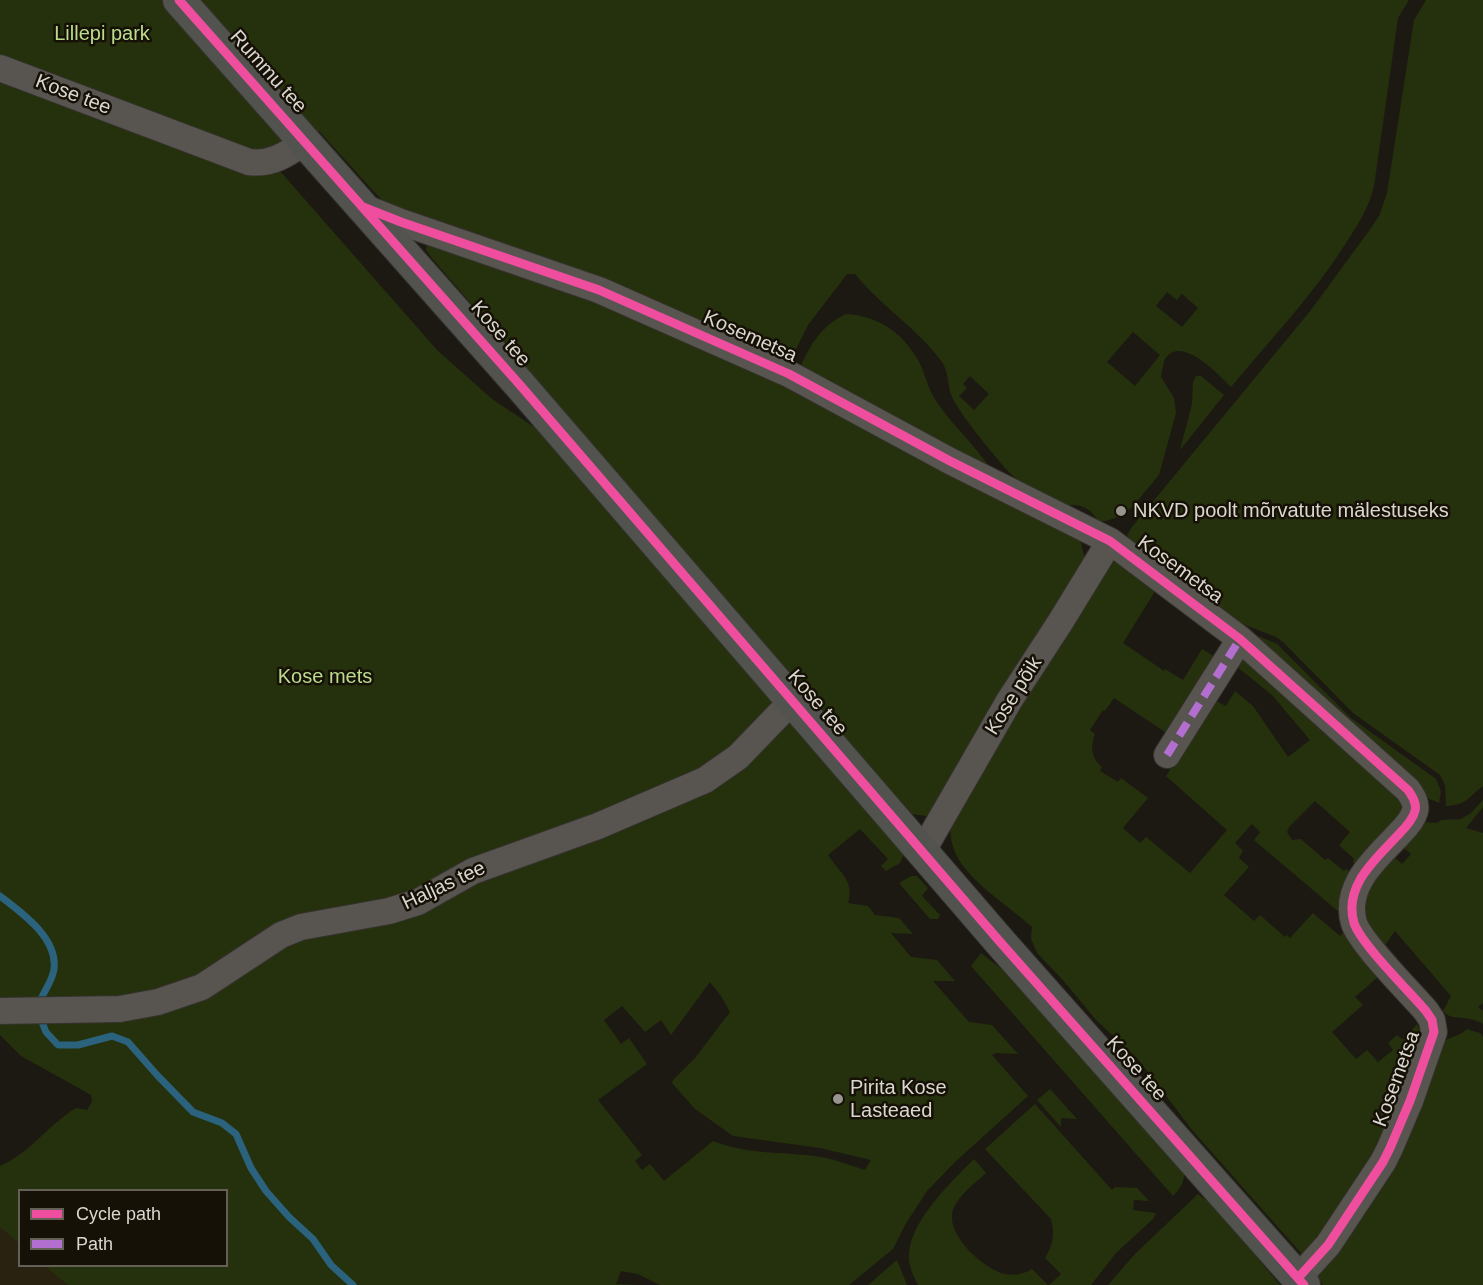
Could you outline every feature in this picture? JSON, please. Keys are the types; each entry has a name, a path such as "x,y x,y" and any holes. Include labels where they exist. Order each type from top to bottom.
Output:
{"main road":[{"name":"Rummu tee","path":"179,0 306,141"},
{"name":"Kose tee","path":"306,141 512,376 922,852 1301,1282"}],"street":[{"name":"Kose tee","path":"0,68 249,162 272,162 306,141"},
{"name":"Kosemetsa","path":"363,207 599,290 789,374 950,461 1110,542 1240,639 1400,782 1413,798 1415,811 1404,829 1364,873 1352,898 1352,911 1357,930 1426,1011 1432,1020 1434,1032 1410,1101 1383,1162 1301,1282"},
{"name":"Kose põik","path":"922,852 1009,701 1110,542"},
{"path":"1167,755 1240,639"},
{"name":"Haljas tee","path":"0,1011 120,1009 158,1002 201,987 272,941 301,927 389,911 418,902 473,871 598,826 705,780 738,757 792,701"}],"shaded area":[{"path":"0,1221 18,1236 18,1267 54,1267 76,1285 0,1285"}],"green space":[{"path":"0,0 1409,0 1398,18 1374,186 1363,216 1320,281 1231,387 1209,366 1189,353 1172,352 1165,359 1161,377 1174,398 1176,413 1159,475 1133,506 1121,516 1098,521 1084,507 1052,504 1031,492 1007,470 969,424 950,393 946,370 942,362 922,339 876,297 855,274 847,274 808,325 782,377 1080,540 1085,559 933,814 927,816 910,814 431,257 426,250 427,244 376,194 319,131 272,162 437,350 492,399 546,435 889,837 904,855 900,863 886,871 881,866 888,859 860,829 828,855 848,883 850,895 848,903 868,906 875,915 899,918 913,934 891,933 911,957 937,960 955,981 933,981 969,1022 992,1025 1018,1054 996,1053 992,1055 1028,1096 955,1162 927,1191 893,1249 849,1285 660,1285 638,1274 621,1271 616,1284 638,1285 68,1285 46,1267 228,1267 228,1189 18,1189 18,1242 0,1227 0,1166 21,1154 76,1108 87,1110 92,1102 91,1095 21,1056 0,1035","holes":["1167,292 1177,300 1182,294 1198,308 1182,327 1156,306","1133,332 1160,355 1135,386 1107,362","970,376 989,394 974,410 959,396 967,388 963,384","710,982 730,1012 695,1058 672,1083 695,1109 733,1136 820,1148 871,1160 865,1170 821,1157 750,1150 713,1141 664,1181 650,1164 642,1170 635,1161 642,1155 598,1100 647,1064 629,1038 621,1044 604,1020 622,1006 645,1032 661,1020 671,1035"]},
{"path":"1426,0 1483,0 1483,786 1467,800 1446,806 1445,785 1440,775 1353,713 1283,642 1240,623 1131,543 1127,535 1311,310 1379,216 1387,193 1414,20"},
{"path":"846,314 858,315 878,322 903,340 920,363 936,401 991,469 798,373 806,355 822,331"},
{"path":"1196,376 1201,376 1224,395 1180,450 1192,404 1193,382"},
{"path":"1114,558 1154,588 1154,593 1123,643 1164,671 1165,669 1183,680 1202,649 1215,657 1168,734 1114,698 1090,730 1095,734 1092,752 1102,767 1100,771 1118,782 1121,778 1148,798 1123,828 1140,843 1146,837 1190,873 1227,830 1166,776 1172,767 1174,768 1238,653 1409,805 1357,866 1353,862 1354,859 1339,845 1350,832 1315,801 1289,827 1287,832 1292,840 1301,839 1325,860 1328,858 1344,871 1346,869 1350,872 1340,896 1340,913 1254,840 1260,832 1252,824 1235,843 1243,851 1239,858 1249,867 1224,895 1254,921 1260,915 1285,937 1287,935 1290,938 1313,913 1340,936 1345,931 1380,975 1355,997 1363,1005 1332,1032 1356,1059 1367,1050 1378,1062 1393,1050 1388,1043 1397,1035 1403,1040 1417,1024 1421,1032 1439,1044 1467,1029 1480,1033 1483,1037 1483,1285 1323,1285 1300,1252 1192,1130 1138,1059 1097,1021 1037,953 1031,939 1032,927 987,890 960,862 953,845 951,828 956,808","holes":["1236,666 1272,695 1310,740 1288,757 1253,706 1235,691 1226,706 1214,700"]},
{"path":"1251,635 1277,644 1351,718 1436,779 1441,791 1439,803 1425,797"},
{"path":"1483,800 1483,807 1466,828 1483,833 1483,1003 1478,1007 1483,1011 1483,1024 1471,1019 1451,1016 1443,1011 1451,996 1395,931 1380,952 1369,940 1359,898 1393,852 1397,856 1395,858 1402,864 1411,854 1404,848 1402,850 1400,848 1422,822 1437,823 1441,820 1461,819 1471,813"},
{"path":"911,876 917,876 928,888 922,896 940,915 938,919 930,919 899,883"},
{"path":"981,953 1008,974 1184,1170 1182,1184 1173,1196 971,966"},
{"path":"1050,1089 1077,1119 1061,1118 1061,1127 1037,1100"},
{"path":"1035,1104 1112,1190 1115,1187 1137,1188 1149,1201 1134,1200 1133,1210 1156,1213 1153,1219 1116,1253 1091,1285 1049,1285 1061,1274 1045,1258 1052,1239 1051,1219 985,1149"},
{"path":"974,1159 986,1173 964,1193 954,1207 952,1217 959,1238 976,1257 996,1271 1016,1275 1032,1269 1048,1285 918,1285 911,1270 909,1258 911,1241 924,1215"},
{"path":"1198,1194 1214,1206 1280,1285 1108,1285 1135,1254"},
{"path":"897,1260 907,1285 868,1285"}],"waterway":[{"path":"0,896 37,927 50,947 54,958 54,969 51,981 41,999"},
{"path":"42,1022 46,1032 58,1045 78,1045 112,1036 128,1042 193,1112 222,1123 236,1134 251,1168 266,1191 313,1239 331,1265 353,1285"}],"marked path":[{"path":"1167,755 1240,639"}],"cycle path":[{"path":"179,0 520,385 1001,943 1304,1285"},
{"path":"363,207 599,290 789,374 950,461 1110,541 1240,639 1408,790 1415,802 1414,814 1364,873 1353,896 1352,909 1358,932 1426,1011 1432,1020 1434,1032 1410,1101 1383,1162 1328,1245 1298,1278"}],"place":[{"name":"NKVD poolt mõrvatute mälestuseks","path":"1121,511"},
{"name":"Pirita Kose Lasteaed","path":"838,1099"}],"park label":[{"name":"Lillepi park","path":"102,34"},
{"name":"Kose mets","path":"325,677"}]}
